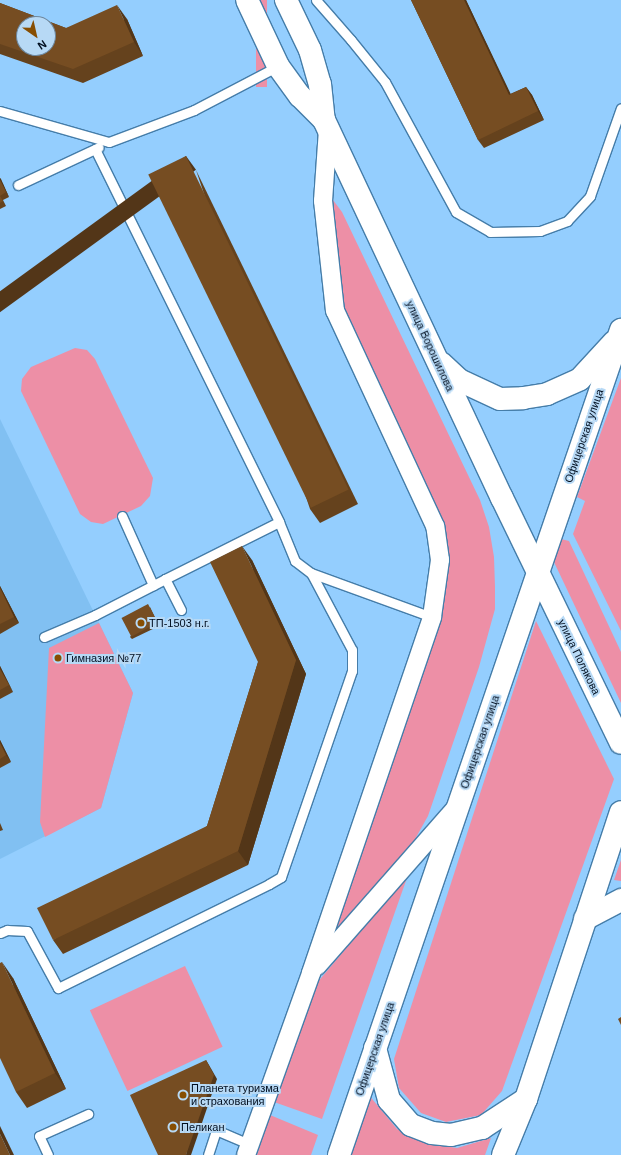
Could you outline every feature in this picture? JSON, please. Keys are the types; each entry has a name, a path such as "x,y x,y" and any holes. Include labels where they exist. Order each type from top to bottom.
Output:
{"main road":[{"name":"улица Ворошилова","path":"247,0 278,66 300,96 326,125 538,571"},
{"name":"улица Ворошилова","path":"286,0 310,50 320,84 326,125"},
{"path":"434,355 459,380 500,399 523,398 547,394 580,378 620,333"},
{"name":"Офицерская улица","path":"339,1155 620,333"},
{"name":"улица Полякова","path":"538,571 621,743"},
{"path":"503,1155 526,1098 621,812"},
{"path":"585,919 621,900"},
{"path":"375,1048 389,1100 412,1125 432,1133 451,1135 482,1128 526,1098"}],"street":[{"path":"248,1150 311,973 432,617 440,560 435,526 335,311 323,201 326,125"},
{"path":"311,973 458,806"}],"lane":[{"path":"316,0 385,82 456,212 490,232 540,231 567,221 590,196 621,108"},
{"path":"18,185 109,142 194,110 278,66"},
{"path":"0,111 109,142"},
{"path":"95,149 279,522 295,561 310,573 432,617"},
{"path":"122,516 153,585"},
{"path":"44,637 95,615 279,522"},
{"path":"0,933 7,930 28,931 58,988 249,895 281,876 352,671 352,650 310,573"},
{"path":"165,579 181,610"},
{"path":"48,1155 39,1136 88,1114"},
{"path":"208,1155 216,1130 248,1150"}],"shaded area":[{"path":"256,0 267,0 267,87 256,87"},
{"path":"327,192 342,212 480,500 489,527 494,557 495,587 495,609 479,667 428,816 410,848 329,941 446,554 336,307"},
{"path":"75,348 87,350 95,359 153,478 150,496 141,506 103,524 91,522 80,514 21,391 22,379 31,367"},
{"path":"621,378 621,631 573,534 585,501 577,497"},
{"name":"Гимназия №77","path":"0,419 133,693 101,808 0,859"},
{"path":"561,539 569,541 621,652 621,703 553,560"},
{"path":"536,621 614,779 502,1091 481,1115 446,1122 421,1113 399,1088 394,1059"},
{"path":"99,623 133,693 101,808 45,837 40,822 49,648"},
{"path":"621,860 621,881 614,880"},
{"path":"408,875 322,1119 274,1102 316,984"},
{"path":"185,966 223,1047 127,1091 90,1010"},
{"path":"368,1094 397,1129 425,1143 457,1148 491,1138 485,1155 350,1155"},
{"path":"270,1115 318,1135 311,1155 257,1155"}],"building":[{"path":"411,0 464,0 509,95 526,87 538,111 478,140"},
{"path":"0,3 34,16 16,16 16,49 0,44"},
{"path":"117,5 134,42 73,69 35,56 56,56 56,24 66,28"},
{"path":"186,156 349,489 311,508 148,174"},
{"path":"0,180 6,192 0,196"},
{"path":"0,196 3,201 0,203"},
{"path":"242,546 296,660 238,851 53,940 37,908 207,826 258,662 210,562"},
{"path":"0,588 14,617 0,624"},
{"name":"ТП-1503 н.г.","path":"148,604 158,623 131,637 122,618"},
{"path":"0,669 9,685 0,690"},
{"path":"0,743 6,755 0,759"},
{"path":"2,962 55,1073 16,1092 0,1058 0,963"},
{"path":"621,1017 621,1025 618,1019"},
{"name":"Пеликан","path":"206,1060 214,1075 186,1155 158,1155 130,1095"},
{"path":"0,1134 10,1155 0,1155"}],"place":[{"name":"ТП-1503 н.г.","path":"141,623"},
{"name":"Гимназия №77","path":"58,658"},
{"name":"Планета туризма и страхования","path":"183,1095"},
{"name":"Пеликан","path":"173,1127"}]}
